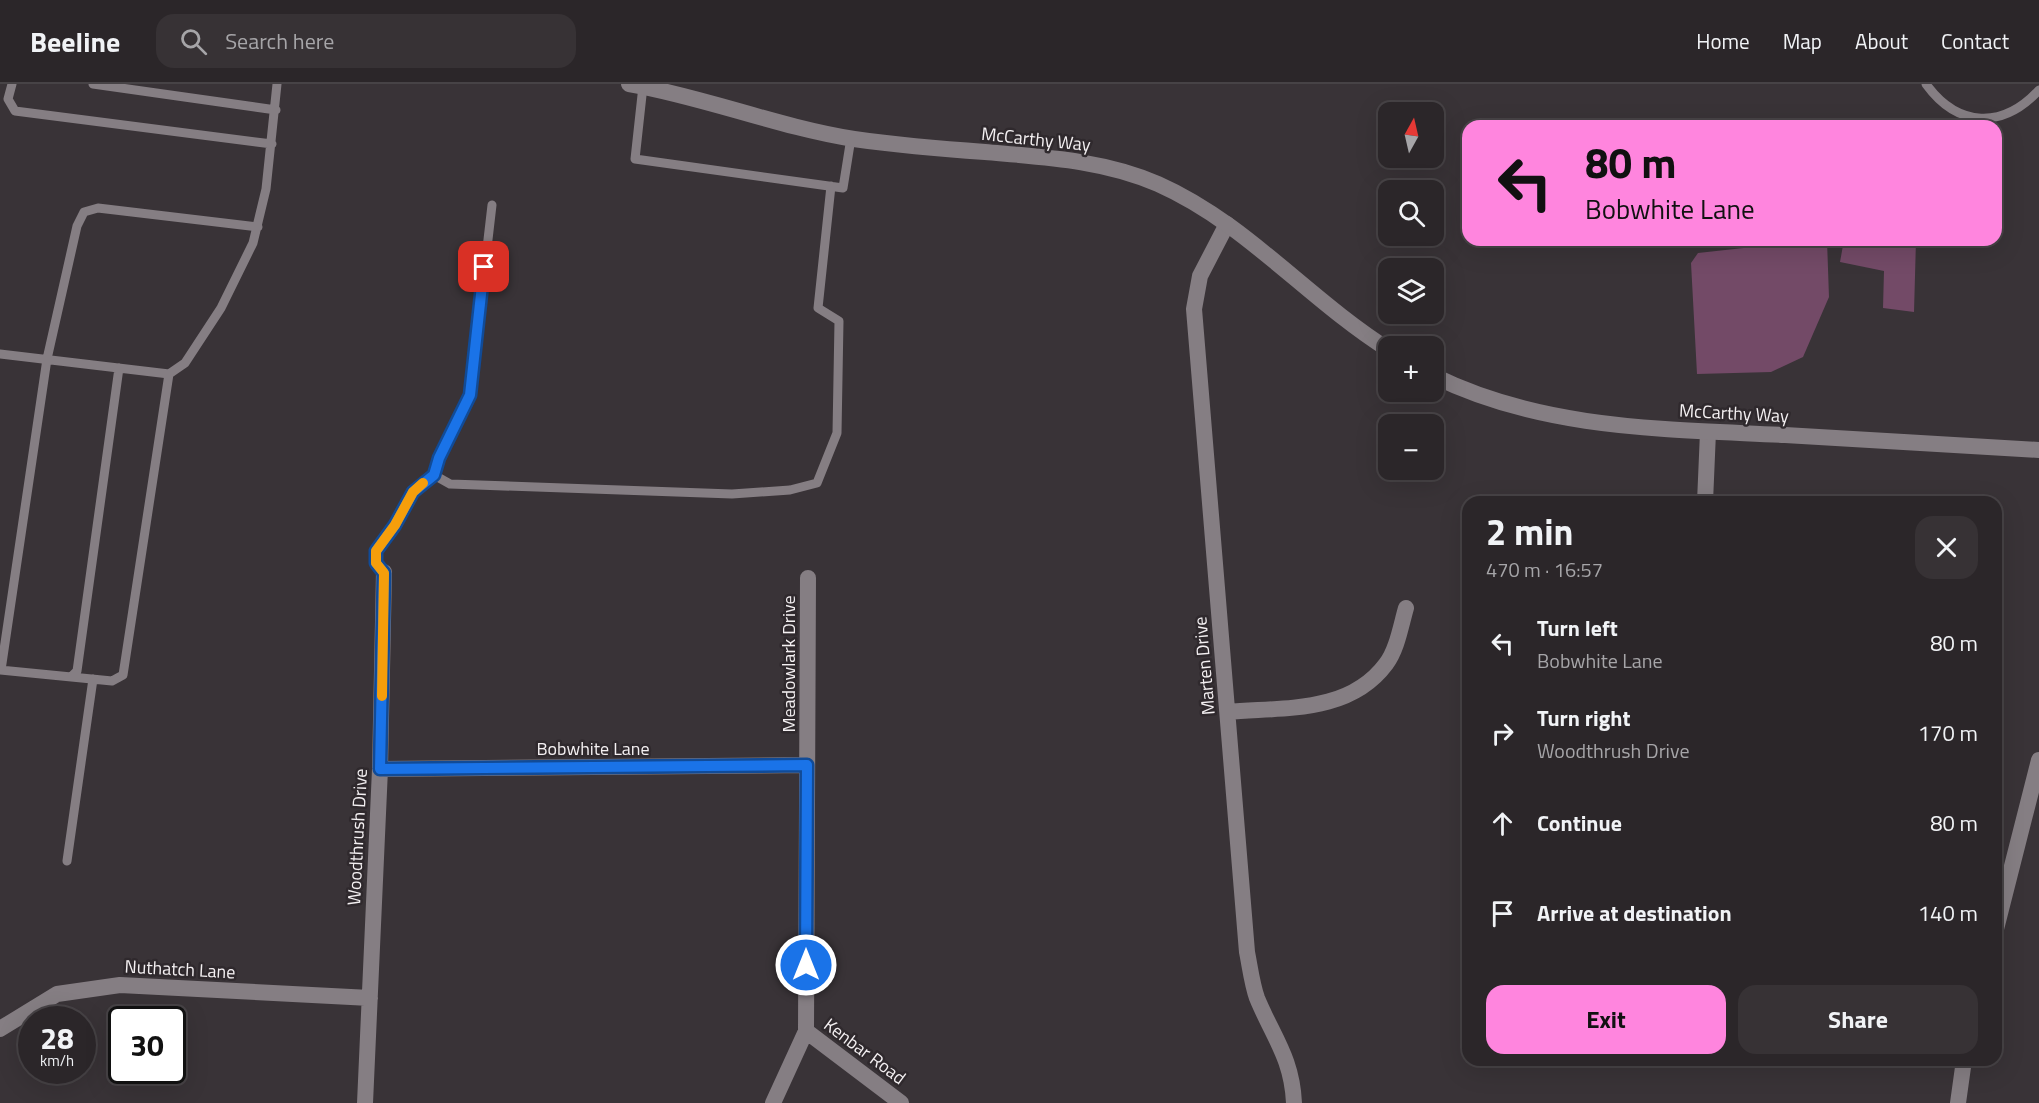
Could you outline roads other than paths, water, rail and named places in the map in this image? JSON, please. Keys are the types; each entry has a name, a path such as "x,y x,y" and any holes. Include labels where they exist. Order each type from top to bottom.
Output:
{"street":[{"name":"McCarthy Way","path":"636,85 851,138 937,149 1048,157 1108,167 1157,183 1227,224 1337,313 1378,342"},
{"name":"Marten Drive","path":"1227,224 1200,276 1194,309 1247,952 1257,997 1277,1036 1293,1078 1294,1103"},
{"name":"McCarthy Way","path":"1444,380 1482,397 1540,414 1612,425 2039,450"},
{"path":"1705,496 1708,432"},
{"name":"Woodthrush Drive","path":"365,1103 380,769 384,573"},
{"name":"Meadowlark Drive","path":"773,1103 806,1031 808,578"},
{"path":"1228,712 1332,703 1363,687 1387,663 1406,608"},
{"path":"2002,905 2039,760"},
{"name":"Bobwhite Lane","path":"380,769 807,765"},
{"name":"Nuthatch Lane","path":"0,1029 57,994 120,985 370,998"},
{"name":"Kenbar Road","path":"806,1031 901,1103"},
{"path":"1958,1103 1963,1066"}],"lane":[{"path":"12,84 8,99 15,111 272,144"},
{"path":"93,84 276,110"},
{"path":"0,354 169,374 185,363 221,308 258,227 272,144 277,84"},
{"path":"1926,84 1953,110 1984,119 2008,115 2024,106 2039,90"},
{"path":"636,85 635,159 843,188 851,138"},
{"path":"434,475 450,484 732,494 790,490 817,483 837,433 839,321 818,308 831,186"},
{"path":"384,573 376,563 376,551 395,525 413,492 434,475 439,458 470,395 492,206"},
{"path":"169,374 123,675 112,681 1,670 46,359 77,226 84,212 98,208 258,227"},
{"path":"71,677 77,671 119,368"},
{"path":"67,861 93,679"}]}
